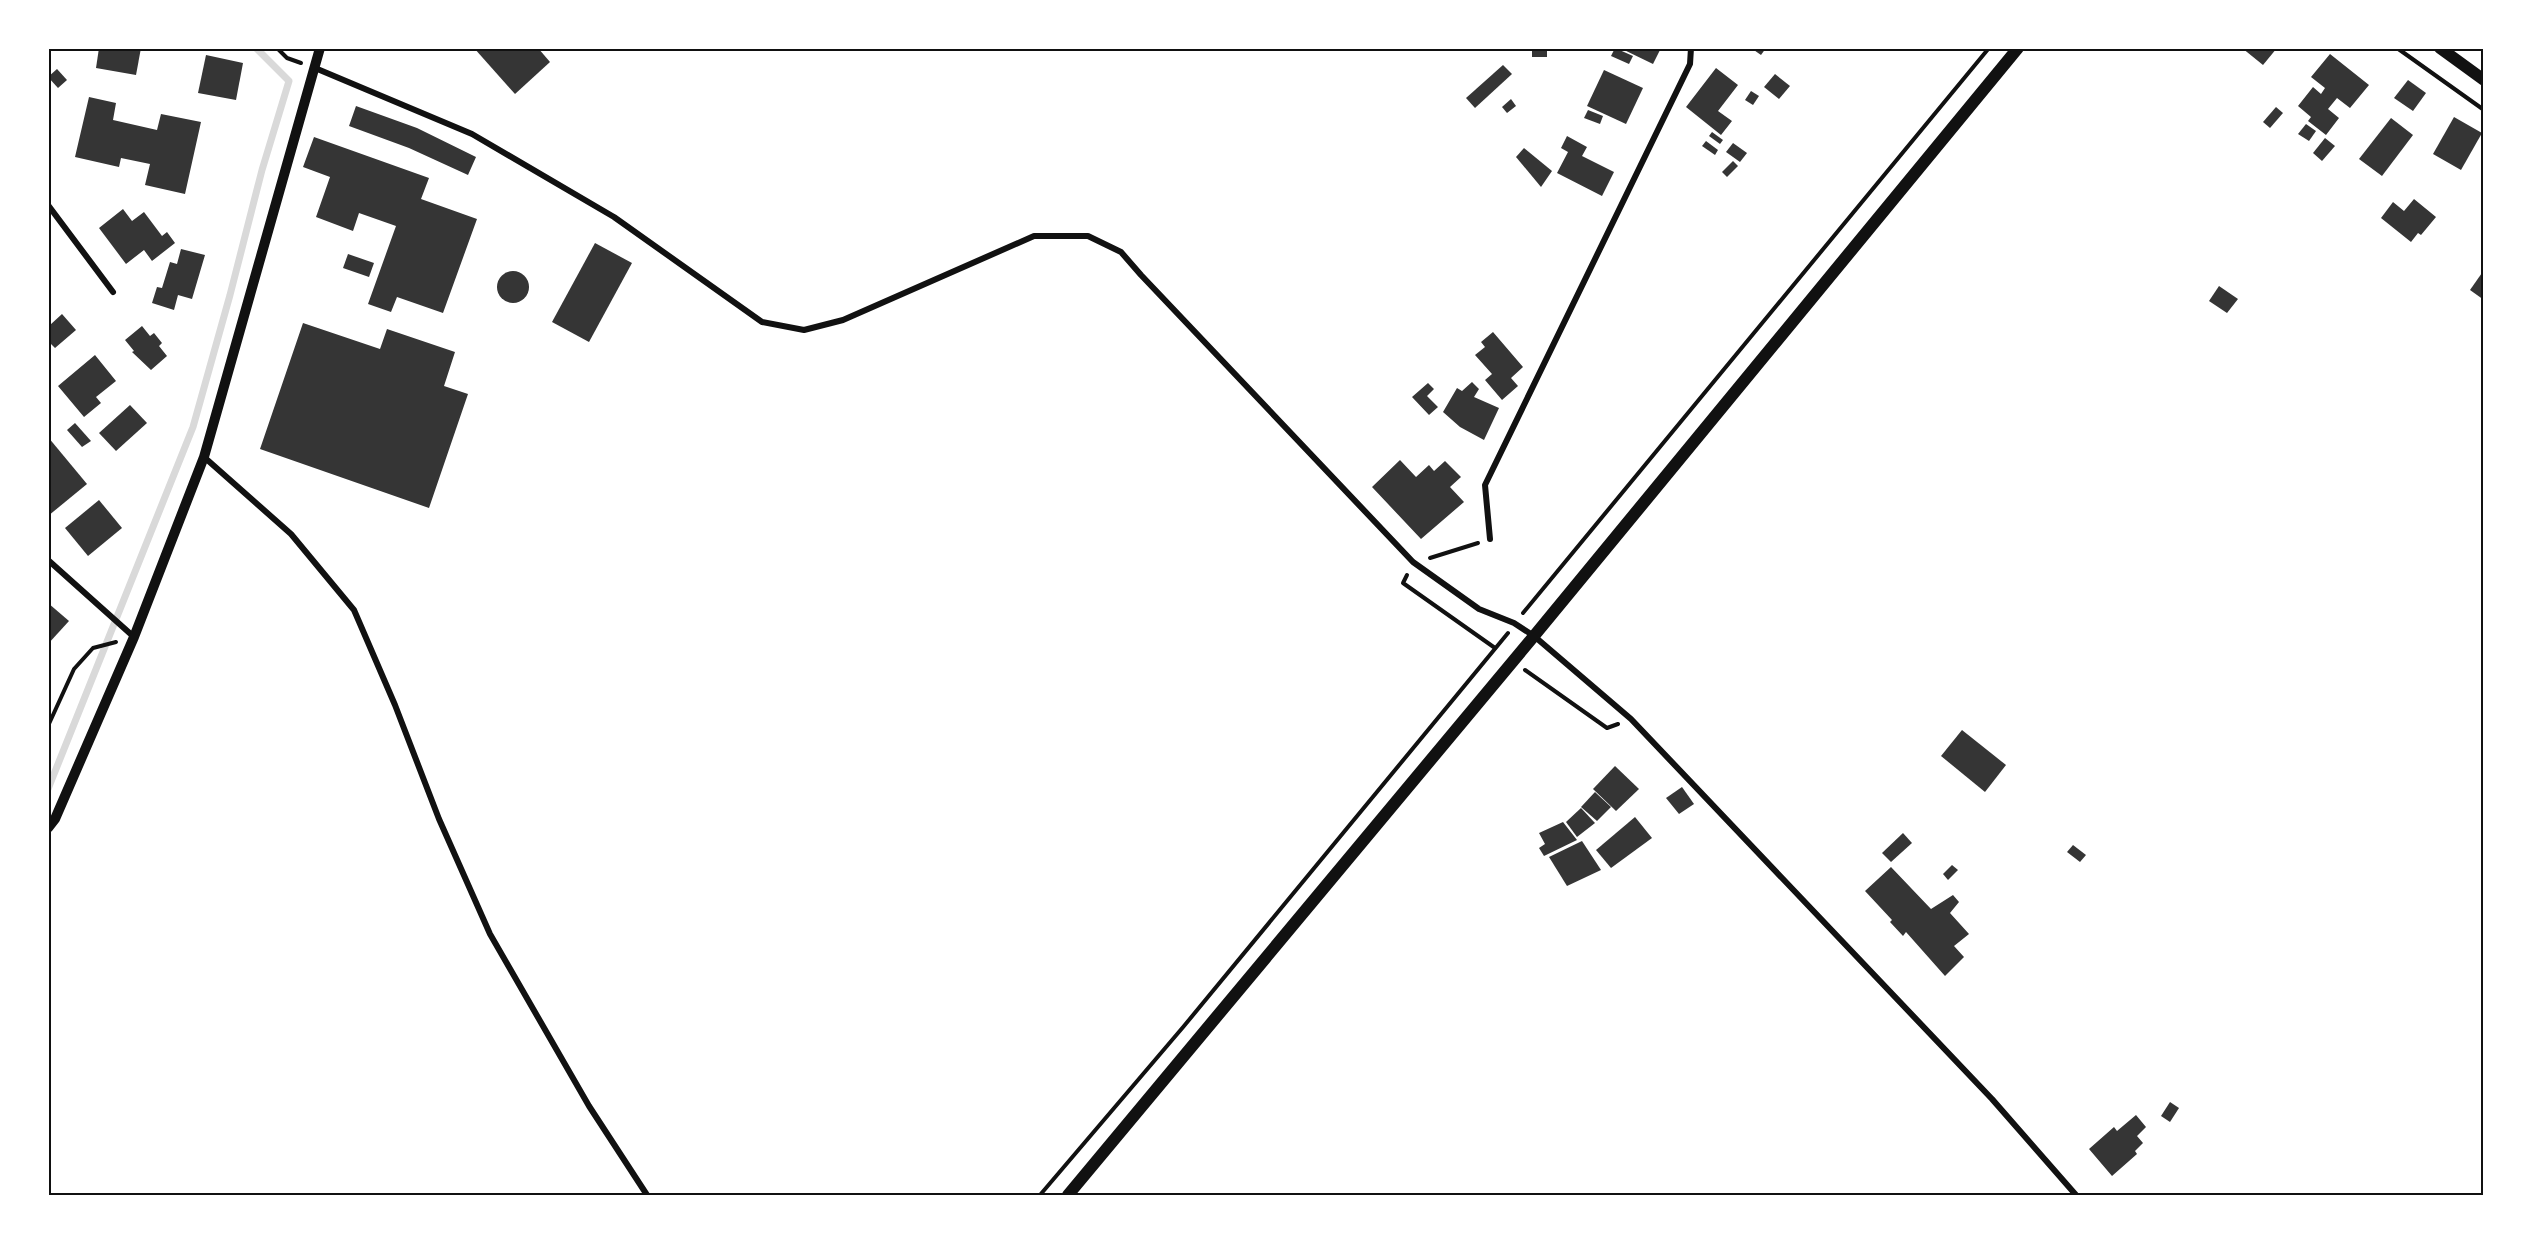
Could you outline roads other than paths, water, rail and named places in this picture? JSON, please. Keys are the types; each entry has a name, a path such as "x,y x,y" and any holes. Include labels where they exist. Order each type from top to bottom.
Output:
{"main road":[{"path":"1068,1195 1534,636 2018,48"},
{"path":"2440,48 2484,80"}],"street":[{"path":"48,828 55,819 134,637 204,457 320,48"},
{"path":"1490,539 1485,485 1690,64 1692,48"},
{"path":"315,68 472,134 614,217 762,322 804,330 843,320 1034,237 1088,236 1121,252 1140,275 1413,562 1479,609 1514,624 1534,636 1631,719 1992,1099 2076,1195"},
{"path":"48,205 113,292"},
{"path":"204,457 291,534 354,610 395,705 439,819 490,934 589,1106 647,1195"},
{"path":"48,560 134,637"}],"waterway":[{"path":"48,789 193,427 262,170 289,81 256,48"}]}
